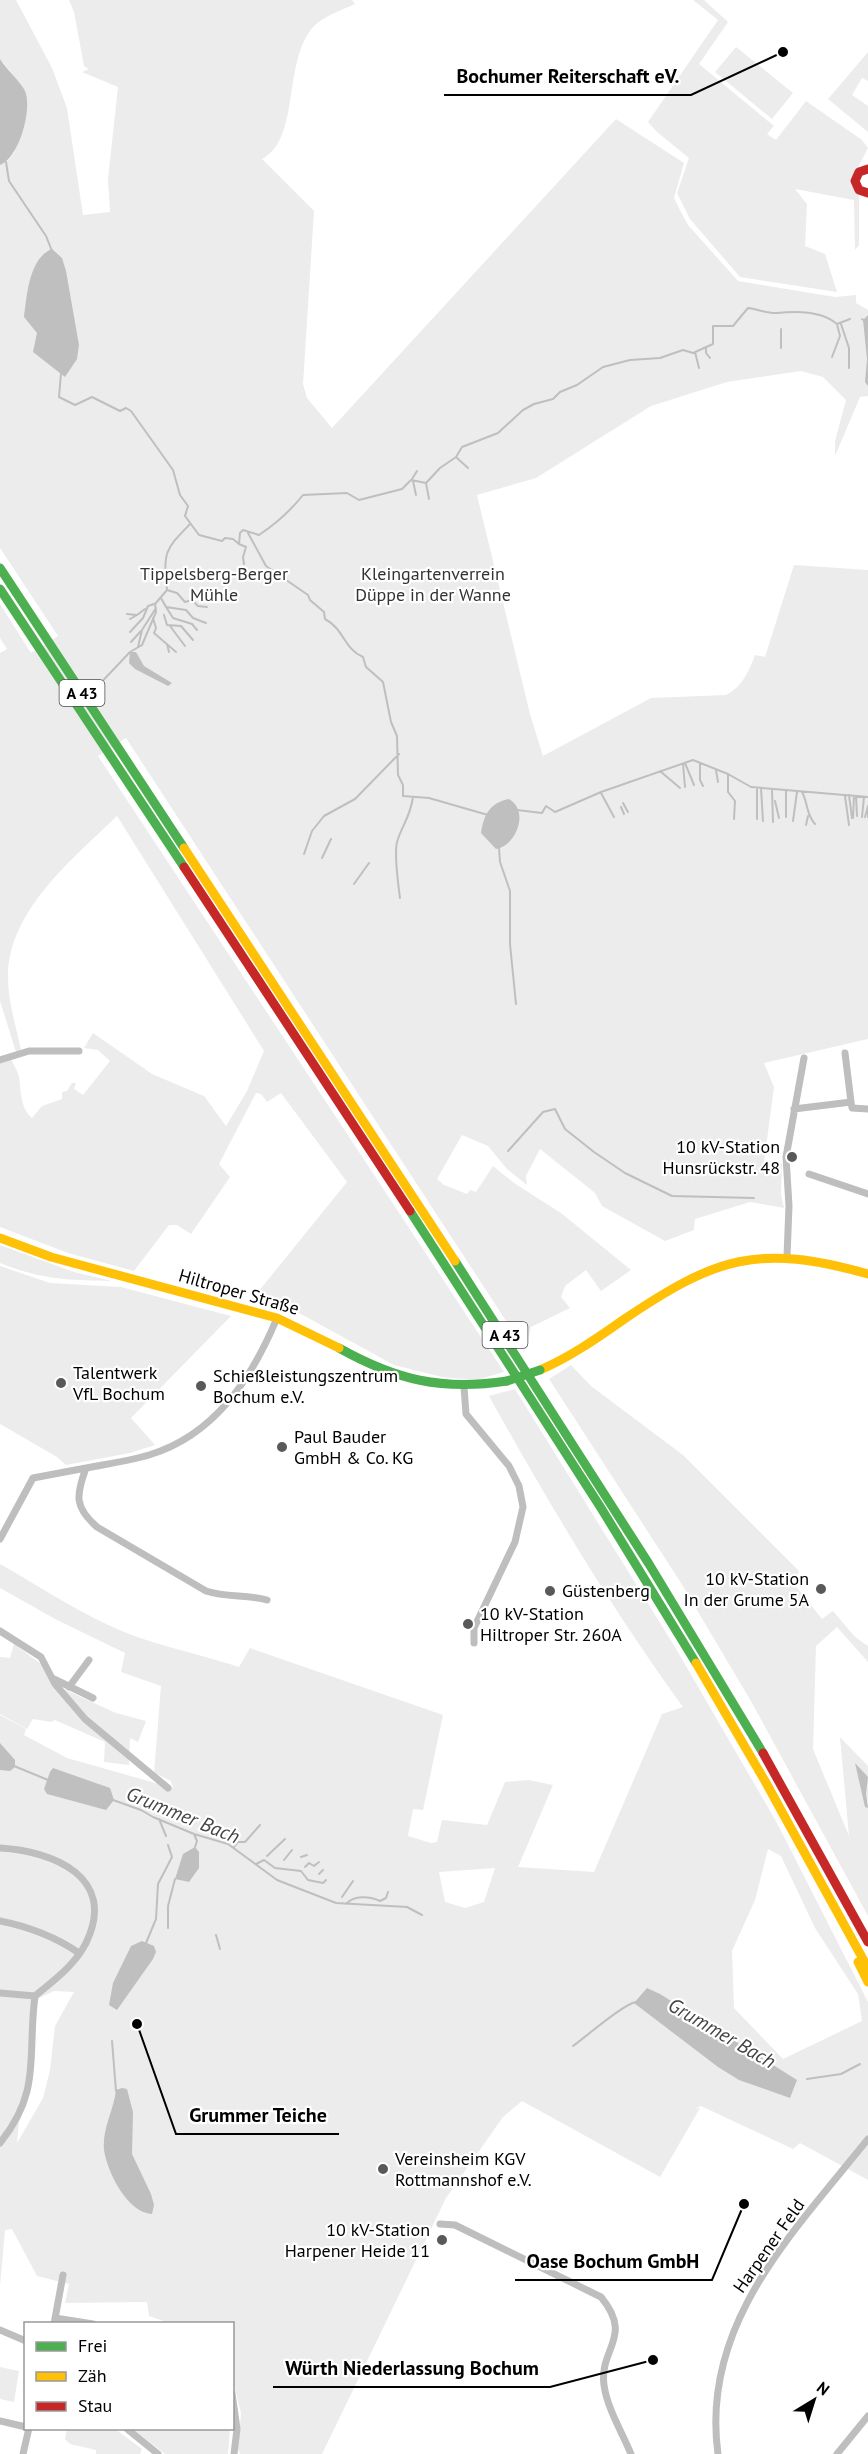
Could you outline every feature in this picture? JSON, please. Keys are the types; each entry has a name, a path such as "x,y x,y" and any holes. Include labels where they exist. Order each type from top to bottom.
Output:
{"main road":[{"path":"867,164 856,176 855,185 861,192 868,193"},
{"name":"A 43","path":"0,568 510,1343 596,1478 741,1716 868,1942"},
{"name":"A 43","path":"0,589 593,1495 702,1672 868,1968"},
{"name":"Hiltroper Straße","path":"0,1238 51,1257 278,1318 309,1331 390,1373 424,1383 464,1387 507,1381 540,1370 582,1349 699,1273 744,1258 787,1256 819,1260 868,1274"},
{"path":"843,1921 854,1953 868,1982"}],"street":[{"path":"0,1059 29,1051 79,1051"},
{"path":"845,1053 852,1108 868,1109"},
{"path":"787,1256 789,1206 785,1166 804,1058"},
{"path":"795,1109 851,1102"},
{"path":"809,1174 868,1194"},
{"path":"0,1539 33,1478 148,1455 196,1432 216,1417 248,1379 278,1318"},
{"path":"464,1387 466,1413 509,1466 519,1486 523,1507 515,1542 477,1621 474,1643"},
{"path":"86,1468 78,1490 79,1503 85,1517 97,1527 206,1591 222,1596 249,1595 267,1600"},
{"path":"0,1631 41,1657 55,1684 84,1719 168,1788"},
{"path":"69,1688 89,1660"},
{"path":"54,1679 93,1698"},
{"path":"0,1848 51,1858 73,1868 84,1879 91,1892 93,1914 90,1932 79,1953 67,1968 35,1996 29,2086 16,2120 0,2143"},
{"path":"0,1921 37,1930 61,1941 79,1953"},
{"path":"0,1993 35,1996"},
{"name":"Harpener Feld","path":"718,2454 715,2420 718,2382 728,2345 741,2312 778,2253 868,2139"},
{"path":"440,2224 455,2225 601,2297 613,2315 616,2326 615,2342 605,2367 604,2386 631,2454"},
{"path":"55,2321 63,2275"},
{"path":"0,2330 24,2340"},
{"path":"234,2407 237,2429 234,2454"},
{"path":"837,2454 868,2416"},
{"path":"0,2421 24,2427"},
{"path":"23,2454 27,2430"},
{"path":"128,2430 154,2453"}],"green space":[{"name":"Tippelsberg-Berger Mühle","path":"0,0 16,0 52,68 67,108 83,215 110,212 108,179 118,87 82,72 89,69 84,66 74,12 69,0 352,0 355,4 318,22 304,41 298,58 282,135 274,149 262,159 314,211 303,384 307,398 332,428 616,119 684,163 674,198 688,225 738,281 835,297 856,295 856,303 868,310 868,396 860,397 835,456 835,441 846,400 823,377 801,371 727,382 651,406 536,478 477,495 530,714 543,756 651,698 726,695 732,692 744,678 755,655 765,657 794,565 868,570 868,1039 764,1063 774,1087 764,1162 782,1163 781,1194 784,1208 750,1202 695,1219 694,1230 665,1241 602,1206 595,1193 540,1149 526,1176 527,1185 507,1169 488,1146 462,1135 437,1179 444,1185 467,1194 470,1190 476,1192 493,1166 514,1183 561,1213 631,1270 601,1291 586,1270 565,1286 561,1297 570,1308 531,1327 525,1350 126,738 98,756 504,1372 476,1380 442,1377 394,1365 299,1313 250,1302 347,1182 281,1093 267,1102 261,1094 256,1093 219,1164 230,1177 191,1234 177,1225 169,1225 134,1271 68,1253 0,1227 0,1063 11,1059 18,1075 23,1104 32,1118 42,1106 62,1099 62,1092 67,1091 72,1083 76,1083 74,1089 83,1095 110,1061 98,1050 84,1048 93,1033 152,1074 204,1096 226,1126 247,1091 264,1051 117,816 46,887 19,929 11,953 8,977 11,1005 21,1050 16,1052 0,1001 0,653 7,649 0,638 0,604 31,653 58,636 0,548 0,165 14,153 18,143 24,89 0,59"},
{"path":"693,0 704,0 728,22 699,64 774,126 767,134 776,140 806,101 862,140 868,148 850,183 859,196 859,245 855,250 854,200 795,189 807,204 805,246 825,254 837,292 740,277 690,219 677,193 689,158 648,122 718,20"},
{"path":"736,47 793,93 772,119 715,72"},
{"path":"868,52 868,81 862,78 852,95 868,106 868,132 828,99"},
{"path":"0,1245 74,1272 112,1281 55,1278 15,1269 0,1263"},
{"path":"0,1266 50,1283 121,1287 231,1316 131,1418 155,1445 130,1453 66,1465 57,1457 0,1424"},
{"path":"571,1365 591,1386 683,1455 799,1571 795,1585 822,1619 833,1611 855,1637 868,1646 868,1662 837,1627 816,1646 813,1749 849,1836 840,1737 868,1766 868,1916 752,1703 681,1583 549,1379"},
{"path":"515,1389 675,1647 777,1823 868,2002 868,2180 800,2143 793,2149 701,2106 694,2109 700,2108 660,2177 522,2101 503,2117 446,2198 322,2454 240,2454 238,2449 241,2413 234,2385 234,2322 166,2322 149,2316 147,2302 65,2303 69,2284 37,2276 12,2229 5,2230 0,2286 0,1715 26,1729 24,1735 67,1758 173,1788 171,1781 154,1773 161,1686 121,1672 125,1653 57,1620 0,1588 0,1564 64,1602 136,1637 239,1667 250,1648 443,1715 423,1810 413,1809 408,1836 431,1843 437,1842 442,1820 487,1825 505,1782 529,1780 553,1785 518,1867 594,1872 662,1714 683,1707 631,1632 534,1476 489,1396","holes":["768,1849 781,1856 815,1928 858,1994 862,2021 783,2059 734,2008 732,1951 755,1900","495,1868 484,1902 465,1908 445,1902 439,1872","54,1991 74,1992 55,2026 50,2070 43,2098 17,2143 21,2101 29,2074 31,2002"]},
{"path":"14,1644 41,1664 59,1687 116,1713 146,1721 138,1742 130,1738 129,1765 104,1762 105,1742 55,1720 51,1722 33,1719 27,1729 0,1714 0,1657 10,1658"},
{"path":"0,2367 19,2371 14,2402 0,2399"},
{"path":"67,2430 116,2430 142,2449 140,2454 96,2454 96,2450 70,2444 65,2439"},
{"path":"134,2430 230,2430 228,2454 165,2454"}],"water":[{"path":"0,59 24,89 27,107 19,143 7,161 0,165"},
{"path":"52,249 62,258 66,271 79,345 77,359 65,377 33,352 37,333 24,317 30,278 38,260"},
{"path":"868,315 868,386 865,382 867,359 863,320"},
{"path":"130,652 136,652 144,666 172,683 168,686 135,669 129,663"},
{"path":"509,799 519,811 518,827 509,842 496,849 481,833 482,826 489,810 497,803"},
{"path":"0,1743 15,1760 15,1767 10,1771 0,1770"},
{"path":"855,1763 868,1777 866,1794 868,1808 865,1807"},
{"path":"53,1768 110,1788 114,1800 106,1810 47,1794 44,1789"},
{"path":"195,1847 199,1852 199,1868 189,1882 175,1879 183,1854"},
{"path":"142,1941 154,1946 156,1952 117,2010 109,2005 113,1983 131,1946"},
{"path":"647,1988 797,2080 790,2098 739,2080 718,2067 634,2003"},
{"path":"127,2089 133,2112 132,2154 151,2194 154,2205 152,2214 134,2207 127,2199 114,2179 106,2159 104,2142 106,2127 116,2090"}],"waterway":[{"path":"6,162 9,181 46,236 52,251"},
{"path":"61,373 59,397 75,405 92,397 120,411 126,408 131,411 173,470 180,495 188,506 185,516 199,535 222,541 225,538 233,539 239,544 240,533 243,530 259,535 272,526 303,495 347,493 359,500 402,489 411,480 426,483 440,468 456,457 462,447 498,433 523,410 534,404 553,399 560,392 577,385 603,367 630,360 660,358 683,350 693,353 713,344 713,326 733,326 748,308 774,313 816,314 837,324 850,319"},
{"path":"862,319 868,323"},
{"path":"832,357 840,336 837,324"},
{"path":"841,324 849,348 849,368"},
{"path":"781,329 781,348"},
{"path":"706,348 706,353 710,358"},
{"path":"695,352 699,368"},
{"path":"457,458 468,468"},
{"path":"412,479 417,471"},
{"path":"413,481 416,495"},
{"path":"426,483 429,499"},
{"path":"94,690 130,652 142,645 156,612 155,604 167,590 165,567 168,552 175,540 190,524"},
{"path":"248,533 266,566 308,595 310,600 324,612 325,619 336,628 352,649 363,657 366,667 383,682 391,722 397,736 398,775 403,785 403,796 429,798 488,815"},
{"path":"239,544 246,547 243,557 244,564"},
{"path":"167,590 177,593 185,602 192,600 198,606 207,607"},
{"path":"161,598 166,607 186,610 193,618 206,623"},
{"path":"130,632 143,618 148,606 154,604"},
{"path":"166,607 173,618 192,624 197,630"},
{"path":"138,647 142,630 156,608"},
{"path":"127,614 137,615 145,609"},
{"path":"130,619 137,615"},
{"path":"164,615 167,625 181,626 193,640"},
{"path":"153,618 156,628 154,633 176,652"},
{"path":"170,626 185,646"},
{"path":"131,642 141,631"},
{"path":"167,644 169,652"},
{"path":"304,854 312,831 324,816 355,799 399,754"},
{"path":"517,810 542,813 546,806 555,812 601,792 693,760 728,774 751,787 868,797"},
{"path":"685,763 694,785"},
{"path":"700,763 700,780 703,786"},
{"path":"683,764 685,787"},
{"path":"716,770 718,782"},
{"path":"660,771 680,788"},
{"path":"728,774 728,792 735,801 734,819"},
{"path":"761,788 763,821"},
{"path":"757,789 757,819"},
{"path":"772,790 773,822"},
{"path":"786,790 786,817"},
{"path":"793,821 797,792"},
{"path":"802,792 815,824"},
{"path":"601,793 614,817"},
{"path":"849,795 852,818"},
{"path":"845,796 849,825"},
{"path":"853,818 854,796"},
{"path":"856,796 857,816"},
{"path":"400,898 396,848 413,797"},
{"path":"862,817 864,797"},
{"path":"775,801 779,818"},
{"path":"623,803 628,812"},
{"path":"865,817 868,806"},
{"path":"621,807 624,814"},
{"path":"868,808 868,817"},
{"path":"806,825 808,816"},
{"path":"322,858 331,839"},
{"path":"499,848 500,862 510,891 510,944 516,1004"},
{"path":"354,884 369,863"},
{"path":"508,1151 543,1112 555,1109 565,1129 594,1152 625,1173 672,1196 754,1198"},
{"name":"Grummer Bach","path":"14,1766 48,1780"},
{"name":"Grummer Bach","path":"113,1800 194,1834 228,1844 277,1880 336,1903 407,1907 422,1915"},
{"path":"159,1819 166,1836"},
{"path":"234,1847 238,1842 245,1842 260,1825"},
{"path":"194,1834 197,1841 195,1847"},
{"path":"267,1856 285,1839"},
{"path":"146,1943 156,1919 158,1884 172,1857 168,1845"},
{"path":"284,1860 292,1850"},
{"path":"301,1857 307,1855"},
{"path":"256,1864 264,1860 275,1868 301,1871 308,1880 323,1883 326,1880"},
{"path":"305,1867 309,1863 314,1866 319,1862"},
{"path":"319,1874 323,1870"},
{"path":"168,1928 168,1906 175,1879"},
{"path":"342,1897 353,1881"},
{"path":"346,1904 362,1897 380,1901 386,1898 388,1892"},
{"path":"216,1935 220,1949"},
{"path":"573,2046 614,2014 636,2002"},
{"path":"112,2041 116,2091"},
{"name":"Grummer Bach","path":"807,2079 841,2074 860,2064"}],"traffic: fast":[{"path":"0,568 184,848"},
{"path":"0,589 184,867"},
{"path":"410,1211 601,1508 696,1663"},
{"path":"455,1261 649,1564 763,1753"},
{"path":"339,1348 380,1368 420,1380 461,1385 507,1381"},
{"path":"507,1381 540,1370"}],"traffic: slow":[{"path":"184,848 455,1261"},
{"path":"0,1238 51,1257 277,1318 339,1348"},
{"path":"540,1370 583,1347 685,1282 712,1270 739,1262 767,1258 796,1259 830,1264 868,1274"},
{"path":"696,1663 765,1781 868,1968"},
{"path":"858,1962 868,1982"}],"traffic: jam":[{"path":"868,169 859,172 855,181 859,190 868,193"},
{"path":"184,867 410,1211"},
{"path":"763,1753 868,1942"}],"place":[{"name":"Bochumer Reiterschaft eV.","path":"783,52"},
{"name":"10 kV-Station Hunsrückstr. 48","path":"792,1157"},
{"name":"Talentwerk VfL Bochum","path":"61,1383"},
{"name":"Schießleistungszentrum Bochum e.V.","path":"201,1386"},
{"name":"Paul Bauder GmbH & Co. KG","path":"282,1447"},
{"name":"10 kV-Station In der Grume 5A","path":"821,1589"},
{"name":"Güstenberg","path":"550,1591"},
{"name":"10 kV-Station Hiltroper Str. 260A","path":"468,1624"},
{"name":"Grummer Teiche","path":"137,2024"},
{"name":"Vereinsheim KGV Rottmannshof e.V.","path":"383,2169"},
{"name":"Oase Bochum GmbH","path":"744,2204"},
{"name":"10 kV-Station Harpener Heide 11","path":"442,2240"},
{"name":"Würth Niederlassung Bochum","path":"653,2360"}],"park label":[{"name":"Kleingartenverrein Düppe in der Wanne","path":"433,584"}]}
